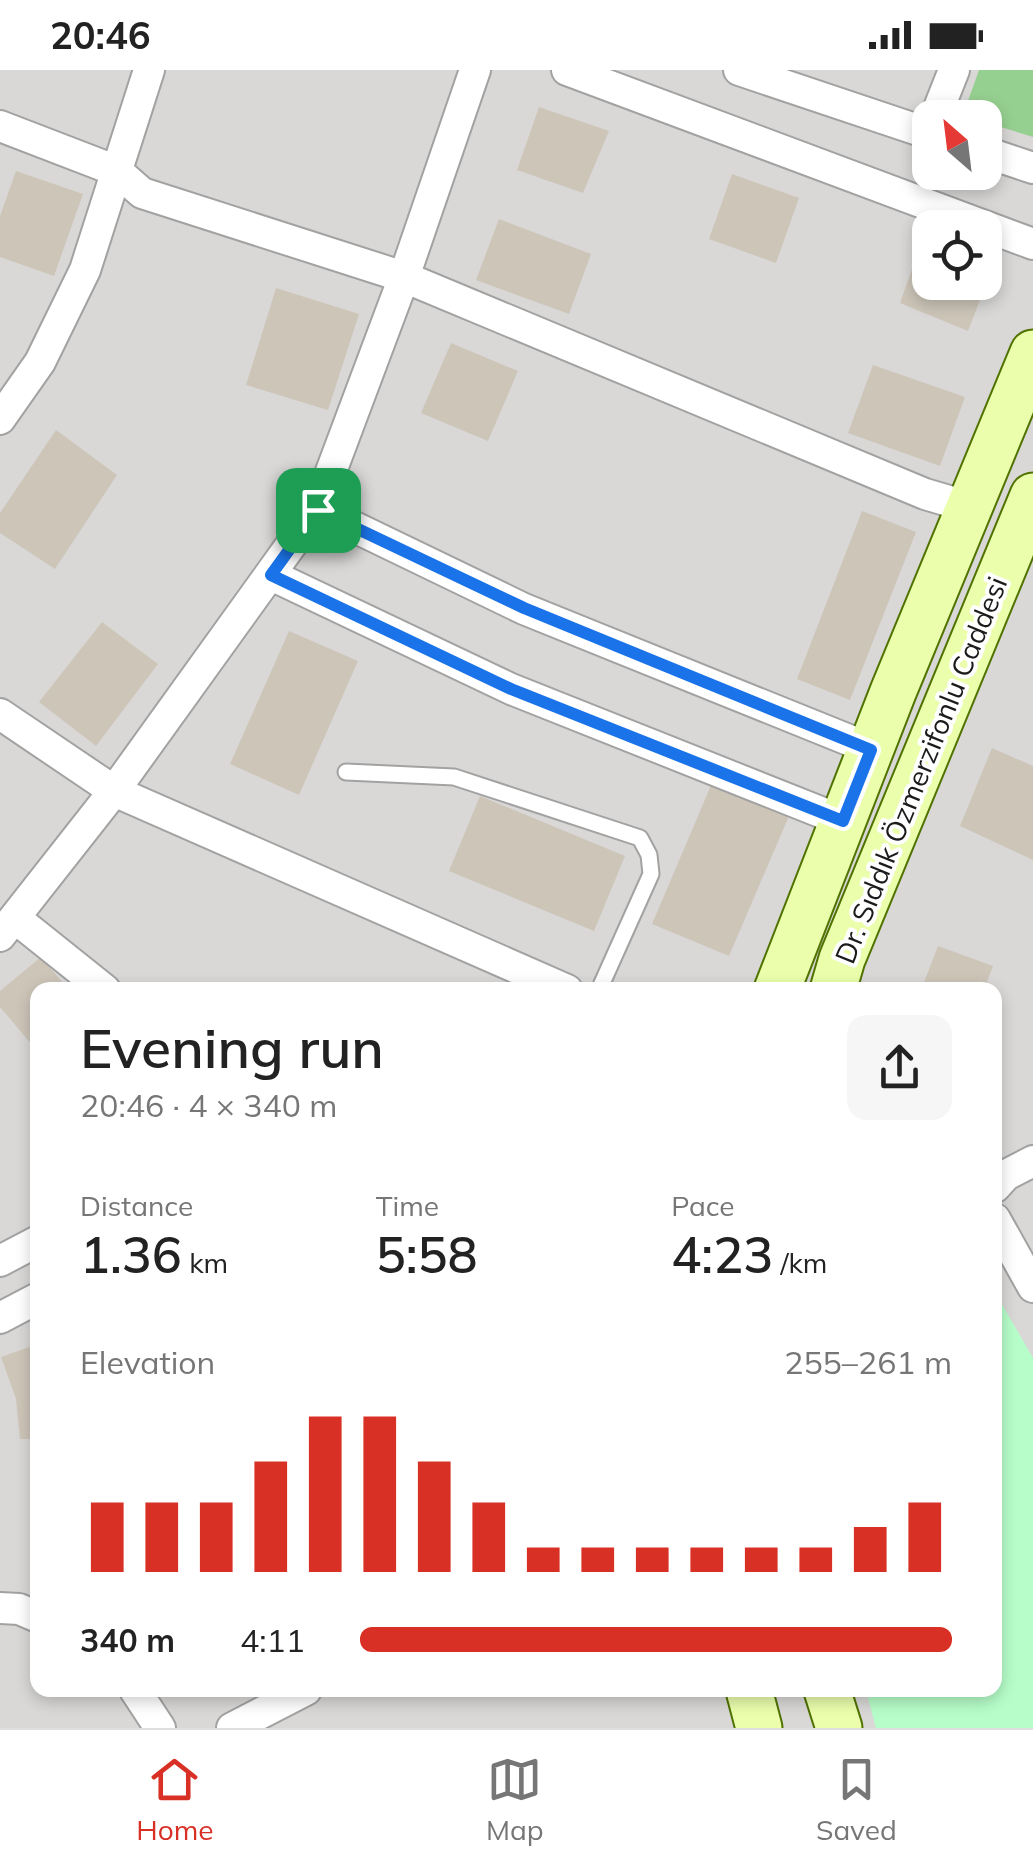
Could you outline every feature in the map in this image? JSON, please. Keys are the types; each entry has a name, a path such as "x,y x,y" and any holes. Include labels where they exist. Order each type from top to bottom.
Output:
{"main road":[{"name":"Dr. Sıddık Özmerzifonlu Caddesi","path":"780,982 1033,352"},
{"name":"Dr. Sıddık Özmerzifonlu Caddesi","path":"835,982 1033,496"},
{"path":"751,1697 759,1728"},
{"path":"829,1697 839,1728"}],"street":[{"path":"0,419 40,362 77,285 149,70"},
{"path":"93,982 7,927 114,792 318,510 475,70"},
{"path":"566,70 1033,244"},
{"path":"739,70 912,126"},
{"path":"942,100 954,70"},
{"path":"0,126 116,171 142,194 404,277 925,494 970,507"},
{"path":"1002,158 1033,168"},
{"path":"318,510 524,608 871,750"},
{"path":"271,575 511,689 843,821"},
{"path":"0,714 114,792 549,982"},
{"path":"1002,1179 1033,1161"},
{"path":"1002,1230 1031,1278"},
{"path":"0,1261 30,1245"},
{"path":"0,1318 30,1302"},
{"path":"0,1608 19,1608 30,1613"},
{"path":"140,1697 160,1728"},
{"path":"232,1728 292,1697"}],"lane":[{"path":"346,772 454,777 640,838 649,854 651,874 603,982"}],"shaded area":[{"path":"0,70 1033,70 1033,1728 0,1728"}],"green space":[{"path":"979,70 1033,70 1033,137 1002,127 1002,100 968,100"},
{"path":"1002,1304 1033,1358 1033,1728 876,1728 868,1697 1002,1697"}],"building":[{"path":"539,107 609,131 583,193 517,170"},
{"path":"16,171 83,194 54,276 0,257 0,216"},
{"path":"732,174 799,198 776,263 709,239"},
{"path":"499,219 591,254 569,314 476,280"},
{"path":"912,269 912,300 980,300 968,331 900,303"},
{"path":"276,288 359,314 328,410 246,385"},
{"path":"451,343 518,371 488,441 421,413"},
{"path":"873,365 965,397 940,466 848,433"},
{"path":"56,430 117,475 55,569 0,533 0,513"},
{"path":"862,511 916,532 850,700 797,679"},
{"path":"102,622 158,664 96,746 39,702"},
{"path":"289,631 358,661 299,795 230,764"},
{"path":"992,748 1033,766 1033,860 960,826"},
{"path":"712,783 789,816 729,956 652,924"},
{"path":"480,796 625,856 594,931 449,871"},
{"path":"938,946 993,966 987,982 924,982"},
{"path":"41,957 62,982 30,982 30,1043 0,1007 0,991"},
{"path":"30,1347 30,1439 20,1439 16,1399 1,1357"}],"route":[{"path":"318,510 524,608 871,750 843,821 511,689 271,575 318,510"}]}
